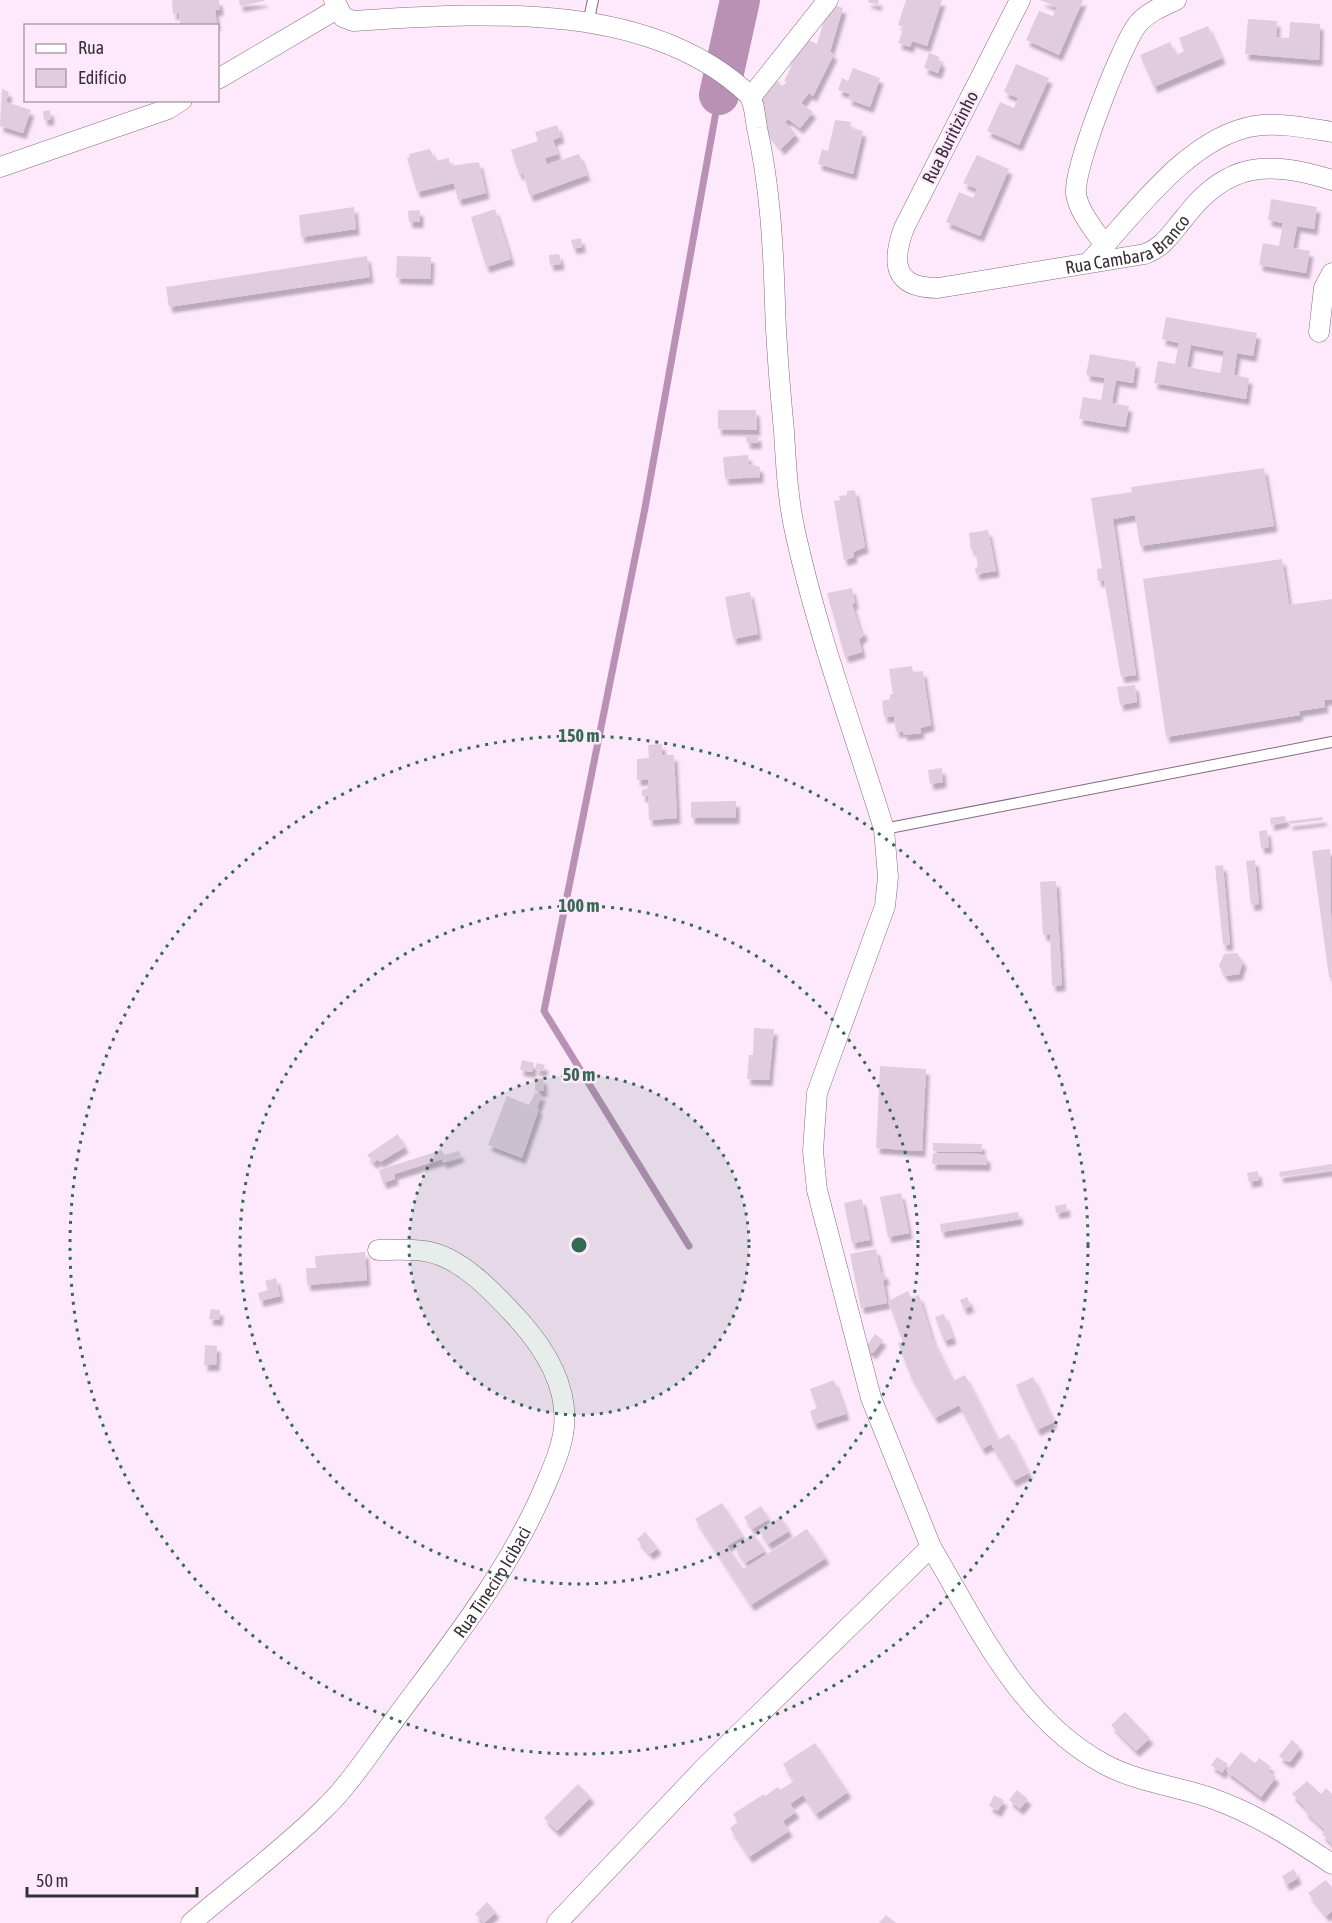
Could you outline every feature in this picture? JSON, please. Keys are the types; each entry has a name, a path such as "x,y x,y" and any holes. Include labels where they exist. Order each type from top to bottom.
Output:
{"street":[{"path":"751,97 828,0"},
{"name":"Rua Buritizinho","path":"902,278 896,259 904,228 1020,0"},
{"path":"1105,246 1079,207 1076,180 1123,49 1138,23 1176,0"},
{"path":"219,78 335,4 343,17 353,21 591,7 627,24 687,46 751,97 768,187 773,230 776,331 788,484 795,534 884,829 888,877 885,906 817,1093 813,1120 813,1152 817,1190 871,1398 887,1443 931,1546 1022,1695 1061,1735 1106,1766 1209,1798 1266,1823 1332,1864"},
{"path":"0,167 168,109 179,102"},
{"path":"1091,260 1190,155 1227,134 1255,126 1284,125 1332,132"},
{"name":"Rua Cambara Branco","path":"902,278 915,286 938,288 1091,260 1145,254 1159,249 1209,189 1240,171 1284,168 1332,180"},
{"path":"1319,332 1324,288 1332,273"},
{"name":"Rua Tineciro Icibaci","path":"191,1923 300,1832 326,1807 351,1777 486,1593 533,1516 560,1452 564,1406 557,1376 542,1349 525,1327 506,1306 454,1263 424,1251 378,1250"},
{"path":"557,1923 705,1767 931,1546"}],"lane":[{"path":"884,829 1332,742"}],"building":[{"path":"172,0 219,0 220,10 215,10 217,24 180,24 179,13 173,14"},
{"path":"239,0 264,0 265,1 240,6"},
{"path":"868,0 879,0 878,5 868,2"},
{"path":"906,0 942,0 927,46 912,41 910,47 898,43 904,27 898,25"},
{"path":"1040,0 1083,0 1059,55 1026,40 1039,11 1053,16 1057,7"},
{"path":"829,4 843,8 830,52 834,54 813,96 809,93 801,103 813,112 800,128 788,119 785,122 796,134 781,149 755,116 766,103 758,95 775,78 782,86 787,82 784,81 793,64 787,61 804,38 817,44"},
{"path":"1248,19 1277,21 1276,37 1289,38 1290,22 1320,24 1319,60 1245,54"},
{"path":"1208,26 1222,58 1154,87 1140,55 1170,42 1176,55 1184,51 1179,38"},
{"path":"929,53 940,57 938,60 942,62 938,73 924,68"},
{"path":"1016,64 1049,78 1019,145 987,131 1000,102 1014,108 1018,98 1004,92"},
{"path":"853,68 880,78 870,107 848,99 850,94 838,90 842,78 848,81"},
{"path":"2,89 9,92 6,102 31,110 23,133 0,126"},
{"path":"50,110 51,119 44,120 43,111"},
{"path":"835,120 851,122 850,128 863,131 853,174 818,164 822,149 828,151"},
{"path":"557,125 561,137 553,140 558,154 545,158 547,165 579,154 587,175 530,196 523,173 519,174 511,150 538,141 535,132"},
{"path":"430,149 435,161 449,158 450,166 479,162 486,193 458,200 454,183 417,192 407,158 410,157 409,154"},
{"path":"977,155 1009,169 980,236 946,222 959,192 973,198 977,189 963,183"},
{"path":"1271,199 1317,207 1314,229 1297,226 1293,248 1310,251 1306,273 1259,265 1263,243 1279,246 1283,223 1268,220"},
{"path":"354,207 356,229 301,237 299,215"},
{"path":"495,209 511,259 486,267 471,217"},
{"path":"420,210 420,222 409,222 408,211"},
{"path":"581,238 582,247 573,248 571,240"},
{"path":"559,254 561,264 550,265 549,255"},
{"path":"367,256 370,277 169,307 166,287"},
{"path":"397,256 431,257 430,279 396,278"},
{"path":"1166,317 1257,333 1253,356 1237,353 1234,375 1249,378 1246,399 1154,383 1158,361 1175,364 1179,343 1162,339","holes":["1191,345 1224,351 1220,373 1187,367"]},
{"path":"1090,354 1136,362 1133,383 1116,380 1112,403 1129,406 1125,427 1079,419 1083,397 1101,400 1105,378 1086,375"},
{"path":"718,410 756,410 757,430 718,429"},
{"path":"758,435 758,443 747,443 746,436"},
{"path":"748,455 749,464 760,467 760,477 725,479 723,457"},
{"path":"1264,468 1274,526 1140,546 1135,515 1113,519 1136,675 1121,677 1104,580 1098,581 1097,569 1102,568 1091,498 1132,492 1131,487"},
{"path":"855,490 865,547 853,552 854,557 844,560 834,501 840,500 839,496 847,495 847,491"},
{"path":"988,530 996,571 976,574 975,568 978,567 975,549 971,550 969,533"},
{"path":"1282,559 1289,605 1332,599 1332,699 1324,700 1325,707 1299,711 1300,715 1166,737 1143,579"},
{"path":"852,588 855,603 852,604 860,630 863,629 864,635 859,639 862,652 845,657 827,593"},
{"path":"750,592 758,634 733,639 725,597"},
{"path":"912,666 913,672 923,671 931,725 920,728 921,733 904,735 903,731 896,732 894,716 884,717 882,701 890,699 890,694 893,694 889,669"},
{"path":"1135,685 1137,702 1120,705 1117,687"},
{"path":"662,744 662,755 674,755 677,818 649,820 648,796 642,796 642,790 648,788 648,779 637,780 637,759 649,758 648,745"},
{"path":"942,768 943,782 930,784 928,770"},
{"path":"736,801 736,818 691,818 691,802"},
{"path":"1285,816 1286,821 1271,825 1270,818"},
{"path":"1323,817 1323,820 1290,824 1289,821"},
{"path":"1267,830 1269,847 1261,848 1259,831"},
{"path":"1330,849 1332,977 1329,977 1312,851"},
{"path":"1255,860 1259,904 1251,905 1246,861"},
{"path":"1223,865 1230,944 1223,945 1215,866"},
{"path":"1056,881 1062,985 1052,986 1050,934 1043,935 1040,882"},
{"path":"1237,953 1243,962 1239,974 1225,976 1219,966 1224,954"},
{"path":"754,1028 774,1029 769,1080 747,1079 749,1055 753,1055"},
{"path":"522,1060 534,1063 532,1072 520,1070"},
{"path":"537,1063 545,1065 543,1071 535,1069"},
{"path":"880,1066 926,1069 922,1151 876,1148"},
{"path":"535,1078 543,1078 544,1091 535,1091"},
{"path":"535,1093 542,1095 522,1158 488,1145 507,1096 529,1105"},
{"path":"398,1134 405,1147 380,1162 378,1159 374,1163 367,1155"},
{"path":"933,1143 982,1144 981,1152 933,1151"},
{"path":"442,1150 444,1155 459,1151 461,1156 443,1163 442,1159 394,1174 395,1179 383,1183 379,1170"},
{"path":"933,1153 981,1154 987,1157 987,1165 932,1164"},
{"path":"1332,1164 1332,1170 1280,1177 1279,1172"},
{"path":"1258,1171 1259,1180 1249,1182 1247,1173"},
{"path":"901,1193 909,1233 888,1237 880,1197"},
{"path":"862,1199 870,1240 852,1243 844,1203"},
{"path":"1066,1204 1067,1211 1056,1213 1055,1206"},
{"path":"1018,1212 1020,1219 941,1232 940,1224"},
{"path":"876,1249 881,1273 884,1272 886,1279 883,1280 887,1303 861,1308 850,1254"},
{"path":"365,1252 367,1280 307,1285 306,1268 316,1268 315,1256"},
{"path":"276,1278 280,1296 260,1301 258,1293 268,1290 265,1281"},
{"path":"908,1291 911,1298 919,1295 932,1338 953,1381 965,1375 998,1440 1009,1434 1029,1473 1013,1481 991,1444 982,1449 959,1405 935,1418 911,1377 898,1343 903,1342 888,1301"},
{"path":"967,1297 971,1306 964,1309 960,1300"},
{"path":"211,1309 220,1310 219,1320 209,1319"},
{"path":"944,1314 953,1338 944,1341 935,1317"},
{"path":"875,1334 883,1340 873,1353 865,1348"},
{"path":"205,1345 217,1346 216,1365 204,1365"},
{"path":"1033,1377 1054,1422 1037,1430 1016,1385"},
{"path":"834,1380 846,1414 814,1424 810,1411 817,1408 810,1389"},
{"path":"722,1503 743,1536 727,1546 743,1569 807,1529 826,1558 751,1605 695,1519"},
{"path":"761,1506 769,1519 752,1529 744,1517"},
{"path":"781,1517 789,1531 768,1544 759,1530"},
{"path":"645,1532 658,1548 650,1554 637,1539"},
{"path":"754,1534 765,1551 745,1563 734,1546"},
{"path":"1125,1712 1150,1738 1136,1751 1111,1725"},
{"path":"1292,1740 1299,1746 1299,1750 1290,1762 1279,1756"},
{"path":"815,1743 848,1792 816,1814 803,1795 790,1804 796,1812 783,1821 789,1831 749,1857 730,1828 738,1822 733,1814 764,1794 765,1796 778,1787 780,1790 794,1781 783,1764"},
{"path":"1241,1752 1255,1763 1259,1758 1271,1767 1268,1771 1276,1777 1261,1797 1226,1771"},
{"path":"1217,1757 1228,1764 1222,1773 1211,1765"},
{"path":"1307,1781 1321,1794 1326,1788 1332,1794 1332,1844 1322,1834 1325,1830 1304,1810 1306,1808 1292,1794"},
{"path":"578,1784 591,1797 557,1831 544,1818"},
{"path":"1017,1790 1028,1799 1020,1809 1009,1800"},
{"path":"994,1795 1004,1800 998,1811 989,1806"},
{"path":"1294,1869 1298,1878 1286,1885 1282,1876"},
{"path":"1326,1880 1332,1888 1332,1911 1326,1916 1308,1893"},
{"path":"487,1902 496,1912 484,1923 475,1914"},
{"path":"886,1915 896,1923 879,1923"}],"waterway":[{"path":"719,95 740,0"},
{"path":"689,1246 544,1011 645,508 719,95"}]}
